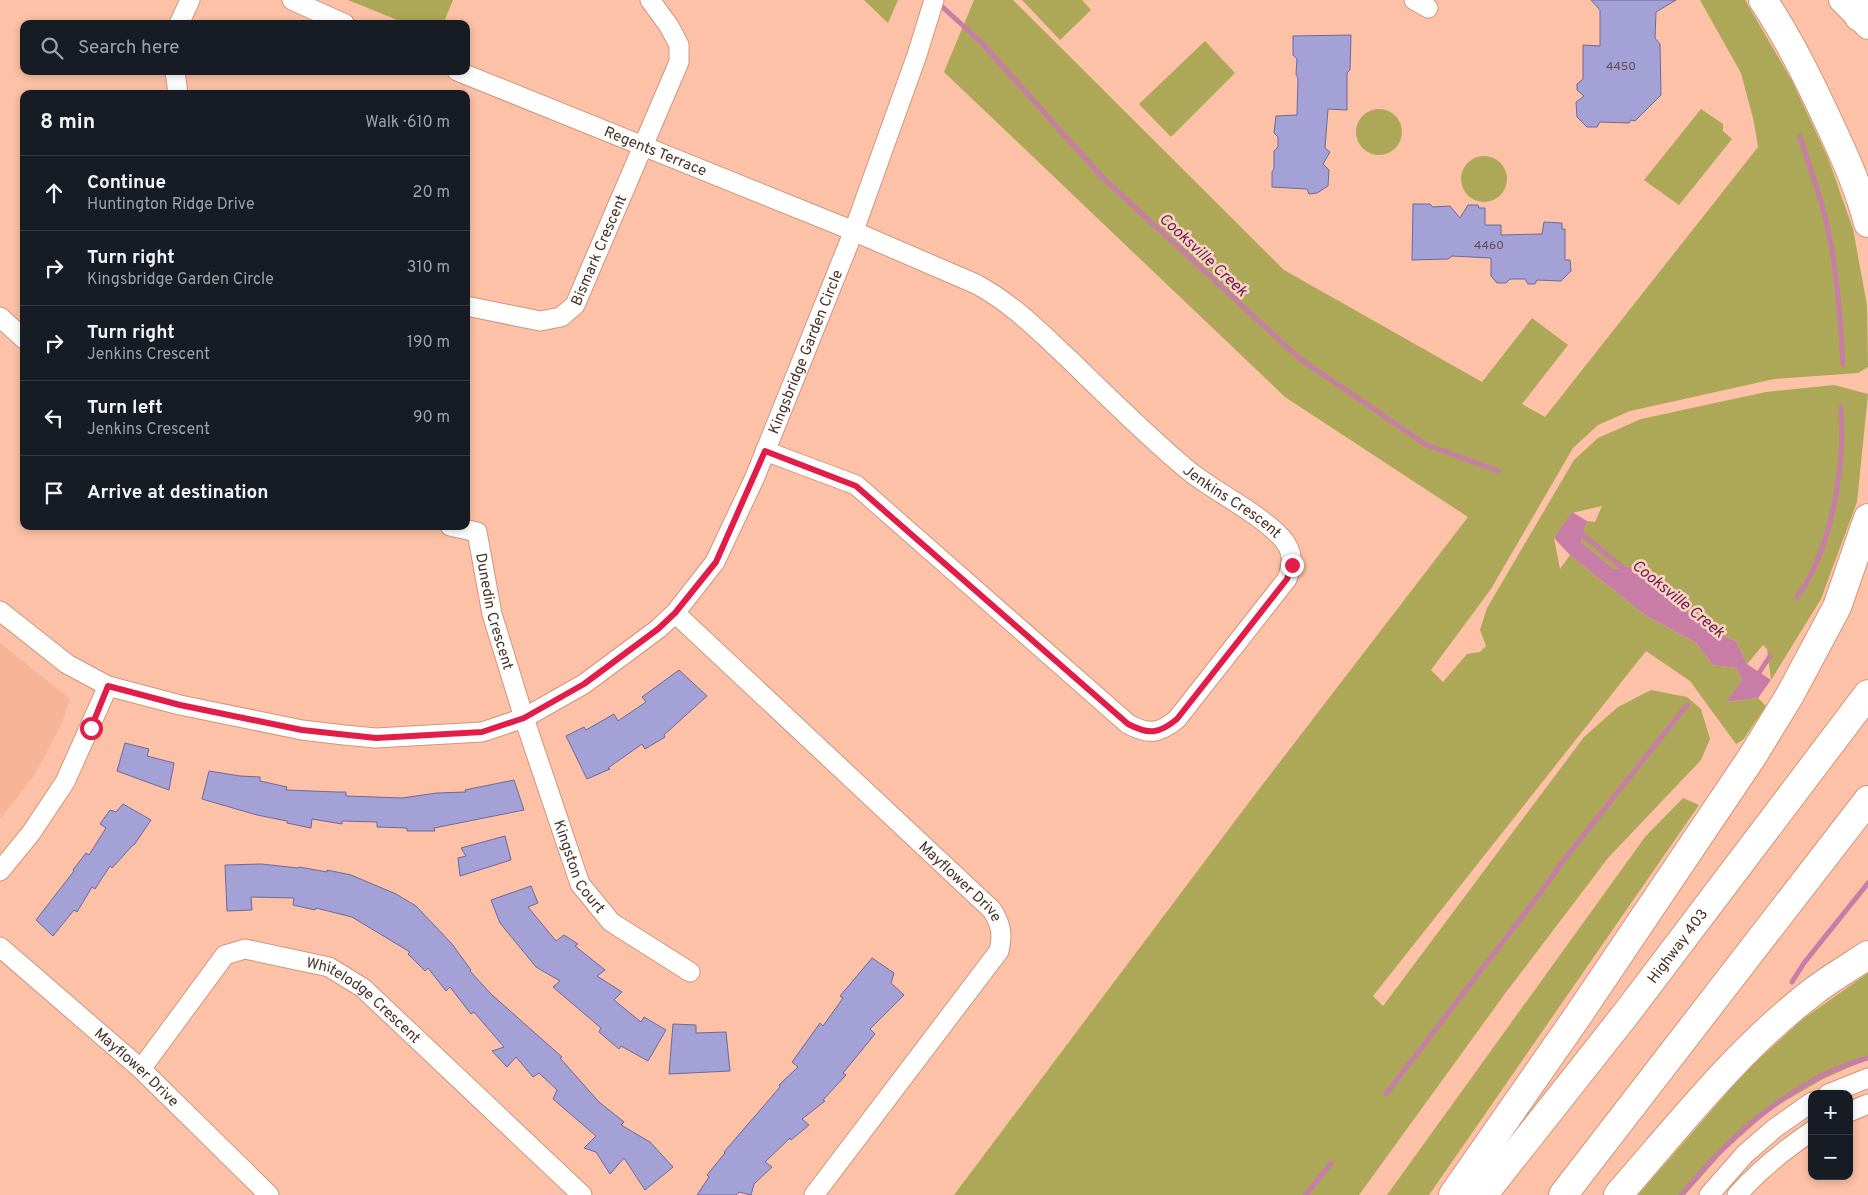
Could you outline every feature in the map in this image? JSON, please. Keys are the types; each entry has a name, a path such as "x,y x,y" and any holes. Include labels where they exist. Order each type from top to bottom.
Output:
{"highway":[{"path":"1763,0 1784,31 1813,89 1846,161 1863,204 1868,223"},
{"path":"1453,1195 1584,1006 1752,757 1790,695 1837,607 1868,518"},
{"name":"Highway 403","path":"1483,1195 1628,1010 1868,694"},
{"path":"1563,1195 1868,800"},
{"path":"1618,1195 1719,1079 1777,1022 1814,990 1868,955"}],"street":[{"path":"181,20 190,0"},
{"path":"292,0 335,20"},
{"name":"Bismark Crescent","path":"470,307 540,321 561,317 575,305 679,62 679,45 669,26 650,0"},
{"name":"Kingsbridge Garden Circle","path":"0,611 67,664 108,686 180,705 302,730 376,738 482,732 524,718 584,684 658,629 675,613 716,562 765,451 853,233 922,40 934,0"},
{"path":"176,75 178,90"},
{"name":"Regents Terrace","path":"467,75 644,145 853,233"},
{"name":"Jenkins Crescent","path":"765,451 856,486 1128,724 1141,731 1153,732 1166,729 1177,719 1287,579 1292,565 1290,550 1282,538 1190,472 1141,429 1020,312 997,295 976,284 853,233"},
{"path":"0,318 20,336"},
{"name":"Dunedin Crescent","path":"468,530 477,532 492,614 524,718"},
{"name":"Mayflower Drive","path":"675,613 992,910 1001,930 999,951 814,1195"},
{"path":"0,871 31,833 65,782 108,686"},
{"name":"Kingston Court","path":"524,718 580,884 611,922 690,972"},
{"name":"Mayflower Drive","path":"0,947 141,1069 269,1195"},
{"name":"Whitelodge Crescent","path":"141,1069 226,955 245,949 329,967 363,988 582,1195"},
{"path":"1838,1090 1868,1078"},
{"path":"1853,1110 1868,1104"},
{"path":"1709,1195 1744,1154 1775,1128 1808,1105"},
{"path":"1737,1195 1750,1180 1777,1156 1808,1134"}],"shaded area":[{"path":"348,0 453,0 445,20 397,20"},
{"path":"864,0 898,0 888,23"},
{"path":"974,0 1013,0 1284,270 1482,382 1532,318 1568,345 1522,404 1545,417 1758,147 1754,122 1741,73 1700,0 1745,0 1792,81 1828,158 1853,229 1867,305 1868,367 1858,373 1774,379 1630,411 1598,425 1573,448 1491,589 1431,670 1443,682 1467,654 1480,652 1486,646 1480,630 1487,608 1574,460 1598,438 1641,419 1766,392 1834,385 1868,394 1857,502 1821,599 1771,680 1767,649 1763,645 1747,664 1736,641 1709,631 1634,566 1614,569 1581,542 1587,521 1595,522 1602,506 1572,513 1554,538 1560,569 1570,555 1645,615 1696,643 1713,665 1736,668 1742,680 1727,702 1758,698 1766,706 1743,740 1736,744 1690,681 1646,651 1373,996 1383,1006 1584,737 1618,707 1651,690 1687,697 1701,709 1710,739 1701,760 1608,858 1504,995 1359,1195 954,1195 1253,797 1468,517 1285,397 944,72"},
{"path":"1022,0 1082,0 1091,10 1060,40"},
{"path":"1205,41 1235,73 1171,137 1139,104"},
{"path":"1379,109 1392,113 1398,119 1402,132 1398,145 1392,151 1379,155 1366,151 1360,145 1356,132 1360,119 1366,113"},
{"path":"1701,109 1723,124 1723,131 1732,139 1679,205 1644,180"},
{"path":"1484,156 1497,160 1503,166 1507,179 1503,192 1497,198 1484,202 1471,198 1465,192 1461,179 1465,166 1471,160"},
{"path":"1572,512 1587,521 1581,542 1614,569 1634,566 1650,571 1685,609 1709,631 1736,641 1747,664 1771,680 1758,698 1726,702 1742,680 1736,668 1713,665 1696,643 1645,615 1570,555 1554,538"},
{"path":"0,643 70,699 62,723 35,774 0,819"},
{"path":"1683,798 1699,805 1429,1195 1387,1195 1645,837"},
{"path":"1868,973 1868,1059 1823,1079 1771,1109 1724,1151 1685,1195 1638,1195 1746,1071 1803,1019"}],"building":[{"path":"1591,0 1676,0 1656,12 1655,38 1660,44 1661,95 1635,121 1631,120 1629,123 1600,122 1597,127 1587,127 1577,117 1576,102 1584,96 1577,90 1577,84 1583,79 1583,45 1600,46 1600,10"},
{"path":"1351,35 1350,70 1347,73 1347,110 1328,109 1325,148 1330,152 1323,164 1329,170 1328,186 1317,193 1309,194 1307,189 1272,187 1274,151 1278,147 1278,137 1274,133 1276,116 1297,115 1298,78 1296,74 1297,59 1293,55 1293,36"},
{"path":"1413,204 1430,204 1433,207 1450,206 1460,218 1468,205 1478,205 1479,208 1485,208 1485,225 1501,225 1501,235 1542,234 1544,222 1562,223 1562,229 1565,229 1565,260 1570,260 1571,271 1561,281 1537,280 1535,284 1528,284 1525,279 1510,279 1506,283 1497,283 1491,276 1491,258 1452,256 1448,259 1412,260"},
{"path":"679,670 707,696 664,735 665,737 645,749 642,744 608,768 610,769 587,779 566,736 584,727 586,730 614,714 618,721 646,702 642,697"},
{"path":"125,743 149,749 147,756 174,763 169,790 117,771"},
{"path":"209,771 260,777 260,781 287,787 286,790 346,792 346,796 402,798 437,793 466,792 465,790 514,780 524,810 434,828 435,831 407,831 407,828 377,827 377,822 342,821 342,824 312,819 311,828 202,799"},
{"path":"123,804 151,820 134,845 112,868 110,866 95,889 92,887 77,912 74,910 53,936 36,920 86,853 89,855 106,828 100,824 110,810 116,812"},
{"path":"505,836 511,860 460,876 458,858 466,856 461,848"},
{"path":"261,864 299,867 327,872 327,870 351,875 396,894 416,906 452,944 470,971 491,994 562,1057 560,1058 599,1102 624,1122 621,1125 650,1142 673,1167 645,1190 624,1158 610,1174 596,1152 584,1148 596,1136 553,1099 557,1090 539,1073 533,1077 516,1057 507,1067 492,1051 504,1047 474,1012 471,1014 450,987 446,991 428,968 425,971 408,954 410,952 352,917 316,908 315,910 293,905 294,898 251,897 252,910 227,911 225,865"},
{"path":"531,886 538,903 528,907 556,941 564,935 578,944 575,946 605,970 597,976 622,992 614,1000 641,1022 644,1017 666,1030 648,1061 621,1046 619,1049 599,1032 601,1028 553,987 560,981 536,967 500,923 491,900"},
{"path":"872,958 894,973 891,983 904,995 870,1029 875,1034 843,1073 846,1075 823,1100 825,1101 802,1119 809,1125 791,1140 790,1138 765,1162 772,1167 754,1184 751,1195 739,1192 736,1195 697,1195 709,1177 707,1175 724,1152 780,1087 779,1085 798,1067 792,1062 820,1023 823,1026 843,998 840,996"},
{"path":"673,1024 696,1025 696,1033 726,1032 730,1071 669,1074"}],"waterway":[{"name":"Cooksville Creek","path":"937,2 982,43 1102,177 1299,358 1425,444 1498,471"},
{"path":"1800,137 1829,235 1838,293 1843,364"},
{"path":"1797,597 1816,565 1833,510 1842,448 1841,407"},
{"name":"Cooksville Creek","path":"1578,531 1627,571"},
{"path":"1757,676 1770,656"},
{"path":"1386,1094 1563,861 1687,705"},
{"path":"1792,982 1804,963 1868,883"},
{"path":"1681,1195 1717,1154 1754,1120 1808,1083 1828,1073 1868,1058"},
{"path":"1306,1195 1331,1163"}],"route":[{"path":"91,728 108,686 180,705 302,730 376,738 482,732 524,718 584,684 658,629 675,613 716,562 765,451 856,486 1128,724 1141,731 1153,732 1166,729 1177,719 1287,579 1292,565"}]}
